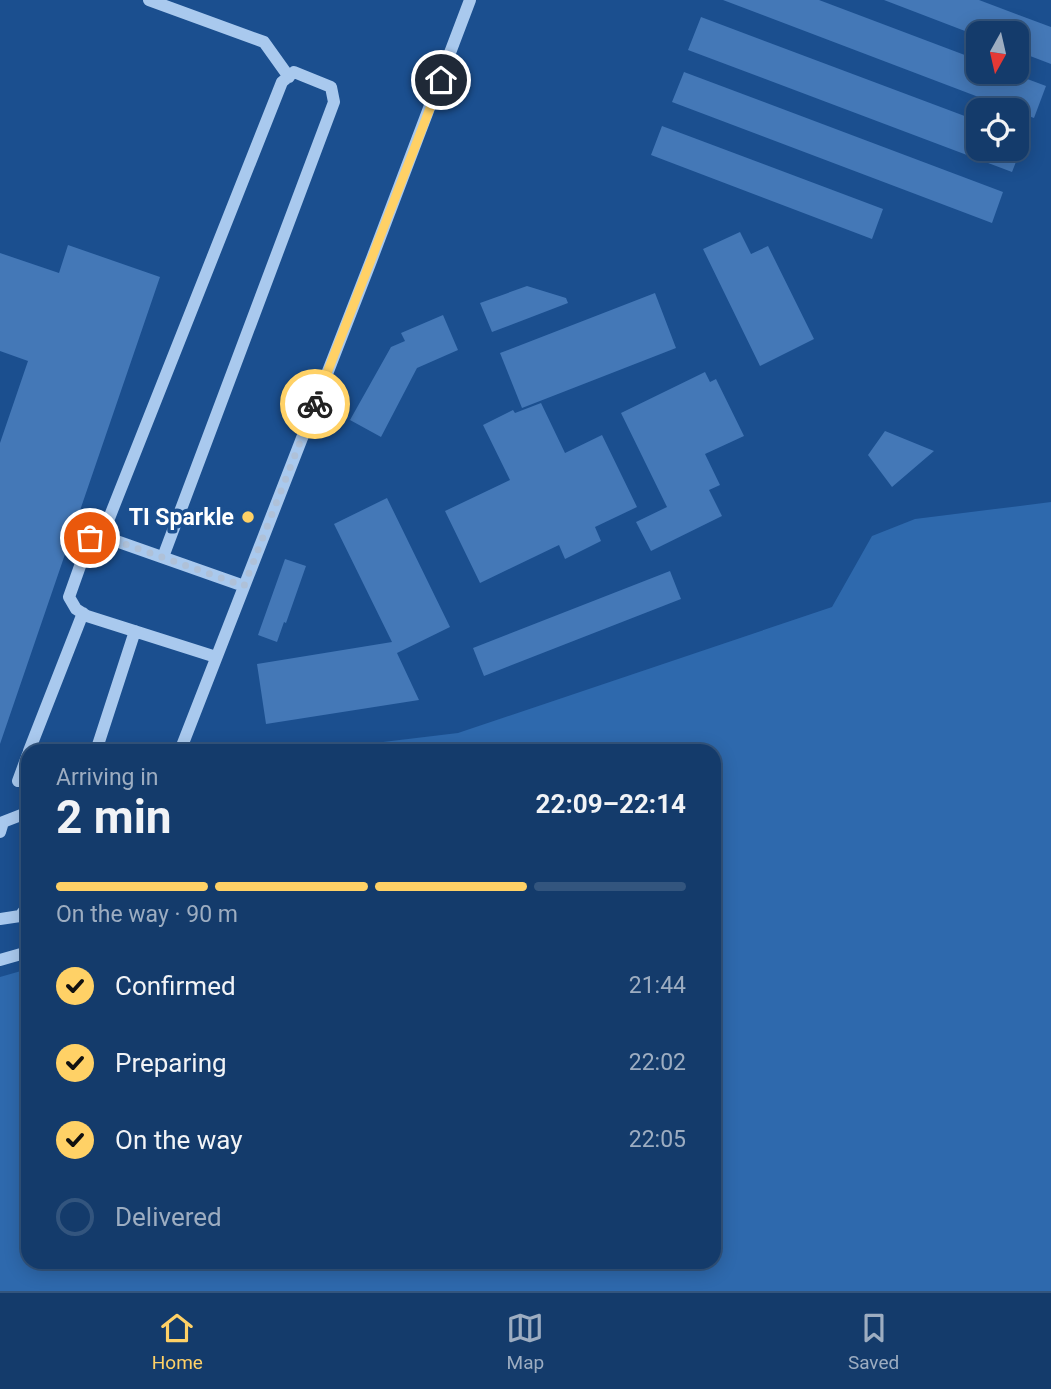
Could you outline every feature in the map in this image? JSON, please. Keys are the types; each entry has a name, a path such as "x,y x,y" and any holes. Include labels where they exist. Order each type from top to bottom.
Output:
{"street":[{"path":"149,0 264,42 289,77"},
{"path":"183,744 372,261 470,0"},
{"path":"102,536 282,82 294,72 331,87 334,102 163,557"},
{"path":"216,657 76,609 69,597 90,538 102,536 244,586"},
{"path":"32,744 83,613"},
{"path":"98,744 135,631"},
{"path":"18,781 21,773"},
{"path":"0,832 3,822 21,815"},
{"path":"0,919 21,915"},
{"path":"0,960 21,954"}],"shaded area":[{"path":"1051,502 1051,1291 0,1291 0,977 21,971 21,1269 721,1269 721,744 366,744 458,733 832,607 872,536 915,519"}],"building":[{"path":"723,0 819,0 966,55 966,84 1029,84 1029,80 1046,86 1034,118 1029,116 1029,98 981,98"},
{"path":"884,0 979,0 1051,27 1051,64 1029,56 1029,21 966,21 966,31"},
{"path":"701,17 966,116 966,155 688,50"},
{"path":"684,72 1003,192 992,223 672,102"},
{"path":"662,126 883,209 872,239 651,155"},
{"path":"983,161 1016,161 1012,172"},
{"path":"740,232 751,254 768,246 814,339 760,366 703,249"},
{"path":"68,245 160,277 0,744 0,443 28,361 0,351 0,253 59,273"},
{"path":"527,286 566,298 568,303 492,332 480,303"},
{"path":"655,293 676,348 522,408 500,353"},
{"path":"443,315 458,350 417,368 381,437 350,420 391,347 405,341 401,333"},
{"path":"705,372 710,382 716,379 744,436 705,454 720,485 709,490 722,516 651,551 636,522 667,507 621,413"},
{"path":"541,403 565,453 602,435 637,507 595,527 601,541 565,559 559,545 480,583 445,511 510,480 483,425 513,410 515,413"},
{"path":"885,431 934,451 892,487 868,455"},
{"path":"387,498 450,627 397,653 419,700 266,724 257,664 392,642 334,524"},
{"path":"285,559 306,566 277,642 258,635"},
{"path":"670,571 681,599 484,676 473,648"}],"way so far":[{"path":"90,538 102,536 244,586 315,404"}],"place":[{"name":"TI Sparkle","path":"248,517"}],"route":[{"path":"315,404 441,80"}]}
